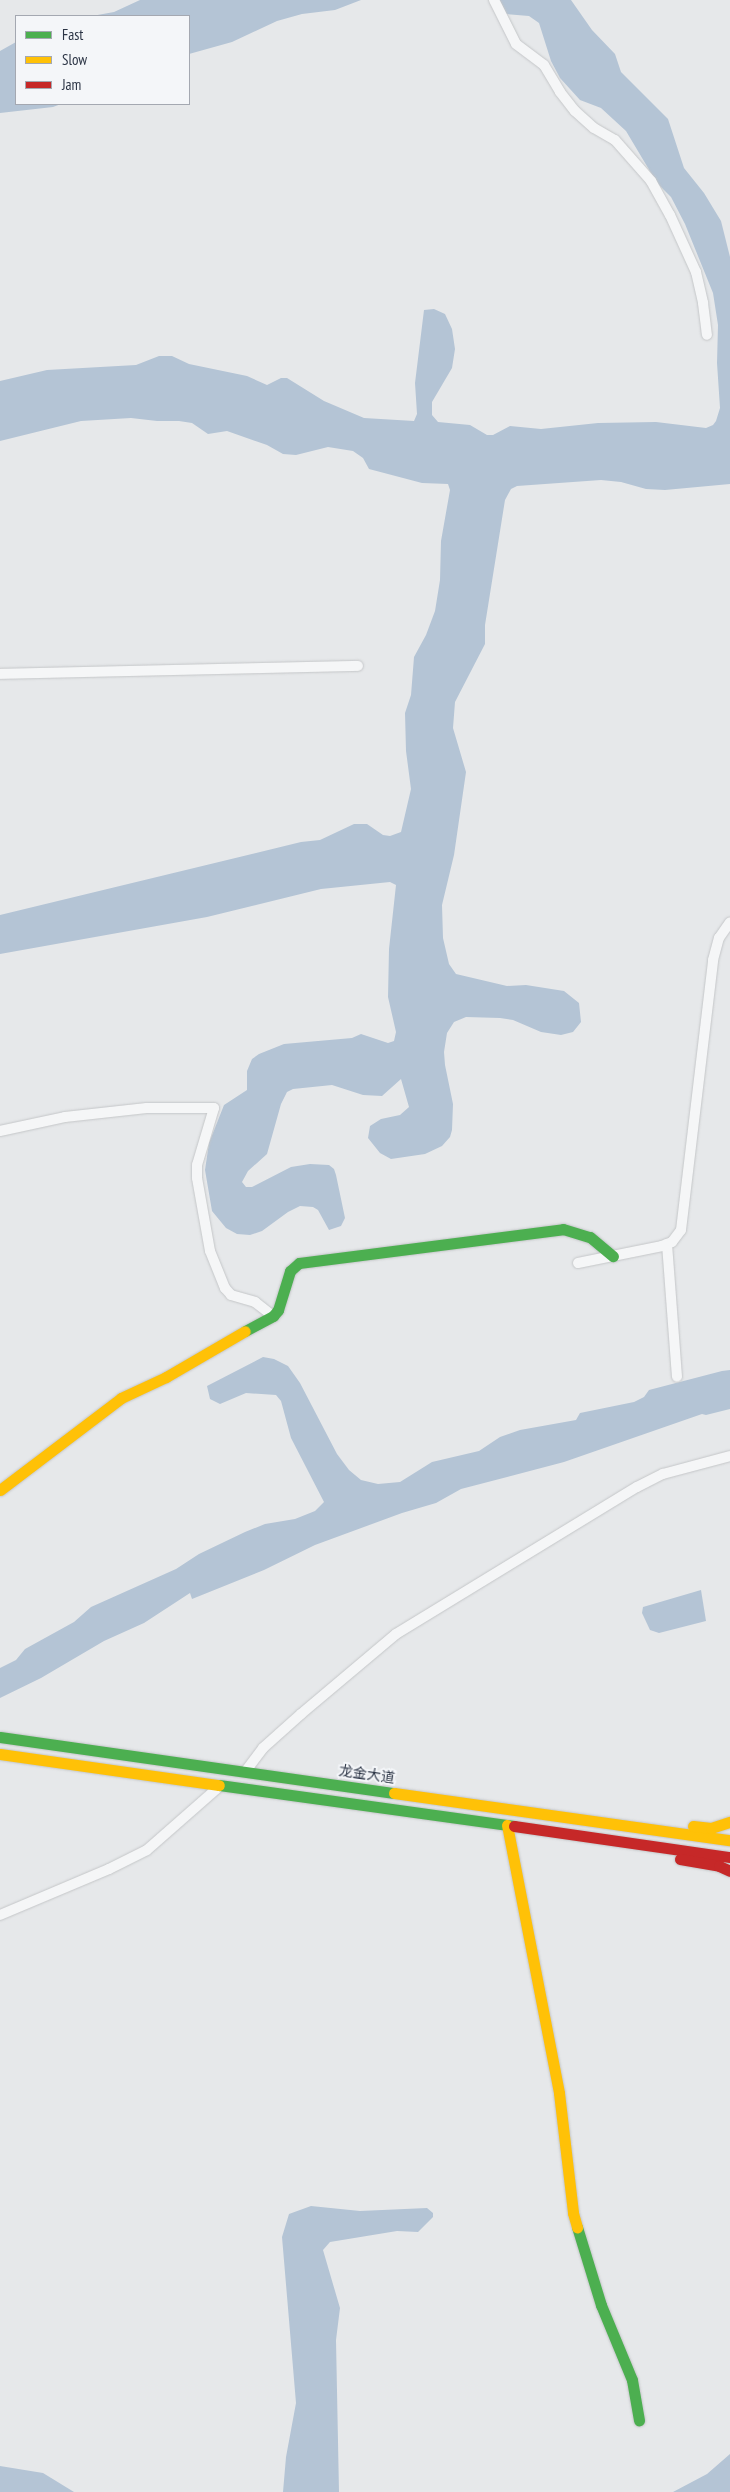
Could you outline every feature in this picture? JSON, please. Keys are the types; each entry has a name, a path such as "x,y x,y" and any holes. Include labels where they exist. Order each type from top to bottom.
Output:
{"main road":[{"path":"0,1490 121,1398 166,1377 201,1355 272,1316 278,1310 290,1271 295,1264 563,1229 590,1237 613,1256"},
{"name":"龙金大道","path":"0,1737 730,1840"},
{"path":"0,1754 730,1856"},
{"path":"580,1819 615,1816 705,1828 730,1822"},
{"path":"507,1825 559,2093 574,2213 601,2305 632,2380 639,2420"},
{"path":"584,1836 625,1850 719,1866 730,1871"}],"street":[{"path":"494,0 516,44 544,65 560,92 575,110 594,128 615,140 651,180 670,215 696,272 703,303 706,335"},
{"path":"0,674 358,666"},
{"path":"578,1263 667,1244 679,1234 682,1225 712,960 719,938 730,922"},
{"path":"0,1131 65,1117 147,1108 214,1108 197,1165 197,1178 210,1251 225,1288 237,1298 255,1302 272,1316"},
{"path":"667,1244 678,1377"},
{"path":"245,1772 263,1748 300,1714 396,1634 591,1514 646,1483 663,1474 730,1456"},
{"path":"0,1916 109,1869 147,1850 221,1785"}],"water":[{"path":"140,0 361,0 335,10 302,14 277,21 232,42 190,54 190,15 98,15 114,12"},
{"path":"499,0 571,0 592,30 615,54 621,72 668,119 684,168 704,193 721,221 730,257 730,484 665,490 646,489 621,482 601,480 517,486 511,489 505,500 485,625 485,644 455,702 453,728 466,772 454,855 442,905 443,938 449,964 456,974 507,986 526,985 564,991 579,1003 581,1022 573,1032 561,1035 541,1032 513,1020 500,1018 466,1017 454,1022 447,1033 444,1052 453,1104 452,1130 450,1137 442,1146 425,1154 391,1159 380,1153 368,1138 370,1126 381,1119 400,1115 409,1107 401,1079 382,1096 363,1095 332,1085 293,1089 287,1092 281,1104 267,1154 248,1171 242,1182 246,1187 252,1187 291,1167 310,1164 329,1165 334,1169 336,1175 345,1218 341,1226 329,1230 318,1210 313,1207 300,1206 288,1212 262,1231 250,1235 237,1234 226,1228 212,1211 205,1170 209,1143 224,1105 247,1090 247,1071 252,1059 259,1054 284,1044 352,1038 361,1034 388,1043 394,1041 396,1032 388,997 389,949 396,885 390,882 321,889 207,917 0,954 0,915 301,842 320,840 354,824 367,824 383,835 390,836 401,832 411,789 406,751 405,713 411,695 414,657 426,635 435,611 440,580 441,541 450,490 448,484 422,483 369,469 363,458 353,451 328,447 296,455 283,454 267,445 227,431 208,434 192,423 179,421 131,418 81,421 0,441 0,381 47,370 136,365 159,356 172,356 189,364 247,376 267,385 281,378 287,378 324,401 364,418 414,421 417,414 415,383 424,310 434,309 445,314 452,329 455,349 452,368 432,402 432,415 438,422 470,425 487,435 493,435 510,426 541,429 598,423 656,422 706,428 713,425 720,408 717,363 718,325 713,293 685,224 671,197 657,183 626,131 601,108 580,100 560,78 551,61 539,23 529,16 506,14"},
{"path":"15,43 15,105 58,105 0,113 0,51"},
{"path":"263,1357 274,1359 288,1366 300,1383 337,1454 349,1470 361,1480 378,1484 400,1482 432,1462 479,1451 500,1437 520,1430 576,1420 580,1413 634,1402 644,1397 649,1390 730,1370 730,1409 706,1415 702,1414 564,1462 461,1489 436,1503 402,1513 315,1545 264,1570 192,1599 190,1593 144,1623 104,1641 41,1678 0,1698 0,1668 16,1660 25,1649 74,1622 91,1607 176,1569 199,1554 245,1532 265,1524 295,1519 315,1511 324,1502 291,1438 281,1401 276,1395 246,1393 220,1404 210,1399 207,1386"},
{"path":"701,1590 706,1621 659,1633 650,1630 642,1613 643,1607"},
{"path":"311,2206 360,2211 427,2208 433,2213 433,2217 418,2232 397,2231 330,2242 323,2250 340,2308 336,2340 339,2492 283,2492 286,2457 296,2403 282,2237 289,2214"},
{"path":"730,2454 730,2492 673,2492 707,2474"},
{"path":"0,2466 43,2473 74,2492 0,2492"}],"traffic: fast":[{"path":"245,1331 273,1316 278,1310 290,1271 299,1263 563,1229 590,1237 613,1256"},
{"path":"0,1737 394,1793"},
{"path":"219,1785 514,1826"},
{"path":"577,2227 601,2305 632,2380 639,2420"}],"traffic: slow":[{"path":"0,1490 121,1398 166,1377 245,1331"},
{"path":"0,1754 219,1785"},
{"path":"394,1793 730,1840"},
{"path":"693,1826 711,1828 730,1822"},
{"path":"507,1825 559,2093 573,2213 577,2227"}],"traffic: jam":[{"path":"514,1826 730,1857"},
{"path":"680,1859 719,1866 730,1871"}]}
